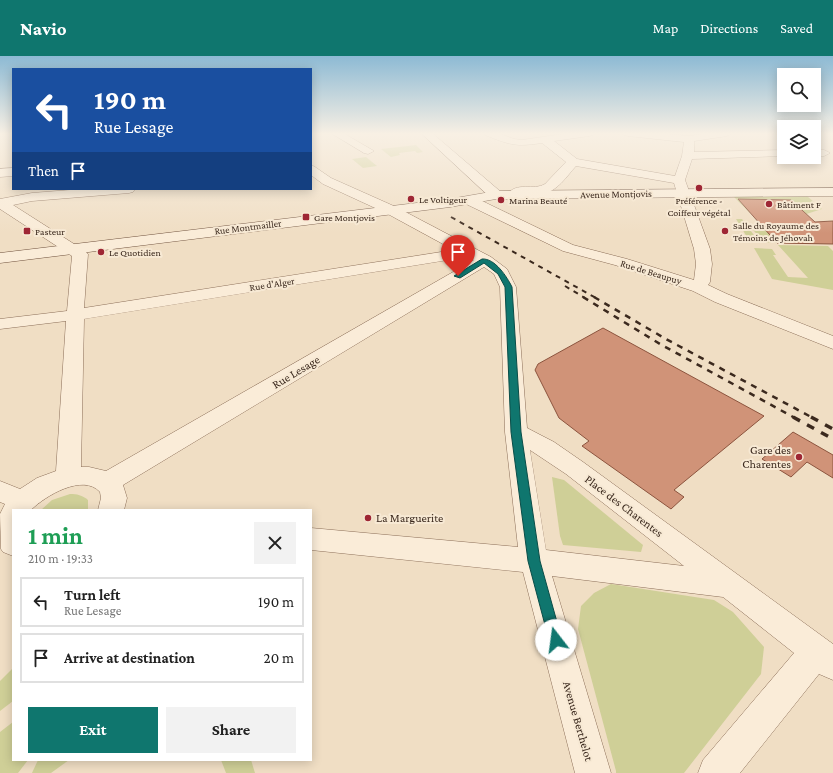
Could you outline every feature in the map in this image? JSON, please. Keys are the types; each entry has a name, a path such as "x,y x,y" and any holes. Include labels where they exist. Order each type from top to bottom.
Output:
{"street":[{"path":"464,166 496,195"},
{"path":"513,195 518,190 545,189 550,186 569,166"},
{"path":"597,166 642,175 682,186"},
{"path":"686,166 682,186 702,249 704,264 702,282 699,287"},
{"name":"Avenue Berthelot","path":"312,170 327,181 391,210 477,256 501,272 508,287 516,432 534,561 593,773"},
{"path":"0,173 12,172"},
{"name":"Avenue Montjovis","path":"496,195 682,186 833,192"},
{"path":"0,204 32,197 117,190"},
{"name":"Rue Montmailler","path":"0,258 68,246 408,208 496,195"},
{"path":"349,214 362,205 365,198"},
{"name":"Rue de Beaupuy","path":"469,200 568,248 699,287 721,298 833,343"},
{"path":"0,204 80,254 68,477"},
{"path":"408,208 413,223"},
{"name":"Rue d'Alger","path":"0,324 76,315 477,256"},
{"name":"Rue Lesage","path":"107,483 477,256"},
{"name":"Place des Charentes","path":"516,432 537,441 825,657 716,773"},
{"path":"23,509 45,485 68,477 91,476 100,478 107,483 112,490 114,498 111,509"},
{"path":"0,491 12,521"},
{"path":"312,539 534,561 730,585"}],"green space":[{"path":"733,196 807,196 822,209 797,217 800,209 790,200 739,199 747,209 769,213 750,213"},
{"path":"736,219 742,219 759,242 750,242"},
{"path":"750,226 776,226 766,231 777,243 763,242"},
{"path":"778,245 828,246 833,251 833,290 772,279 754,248 772,249 776,255 773,255 788,277 808,278"},
{"path":"552,477 564,480 643,545 641,552 563,545 560,536"},
{"path":"70,494 79,495 88,500 88,509 42,509 52,500"},
{"path":"611,584 714,600 733,612 764,647 761,674 684,773 616,773 578,629 581,606 594,593"},
{"path":"12,669 12,702 0,711 0,681"},
{"path":"12,723 12,761 27,761 18,773 0,773 0,732"},
{"path":"38,761 68,761 51,773 32,773"},
{"path":"221,761 251,761 255,773 226,773"}],"building":[{"path":"738,199 791,200 815,222 833,221 833,244 777,243"},
{"path":"603,328 764,416 674,490 684,497 671,509 582,446 589,441 559,418 535,370 538,364"},
{"name":"Gare des Charentes","path":"793,432 833,455 833,478 807,462 791,477 762,459"}],"railway":[{"path":"451,217 596,298"},
{"path":"565,286 585,298"},
{"path":"583,297 660,344 795,418"},
{"path":"594,297 666,339 813,418"},
{"path":"793,417 833,439"},
{"path":"811,417 833,429"}],"place":[{"name":"Préférence - Coiffeur végétal","path":"699,188"},
{"name":"Le Voltigeur","path":"411,199"},
{"name":"Marina Beauté","path":"501,200"},
{"name":"Bâtiment F","path":"769,204"},
{"name":"Gare Montjovis","path":"306,217"},
{"name":"Pasteur","path":"27,231"},
{"name":"Salle du Royaume des Témoins de Jéhovah","path":"725,231"},
{"name":"Le Quotidien","path":"101,252"},
{"name":"Gare des Charentes","path":"799,457"},
{"name":"La Marguerite","path":"368,518"}],"route":[{"path":"458,276 485,260 501,272 508,287 516,432 534,561 556,640"}]}
